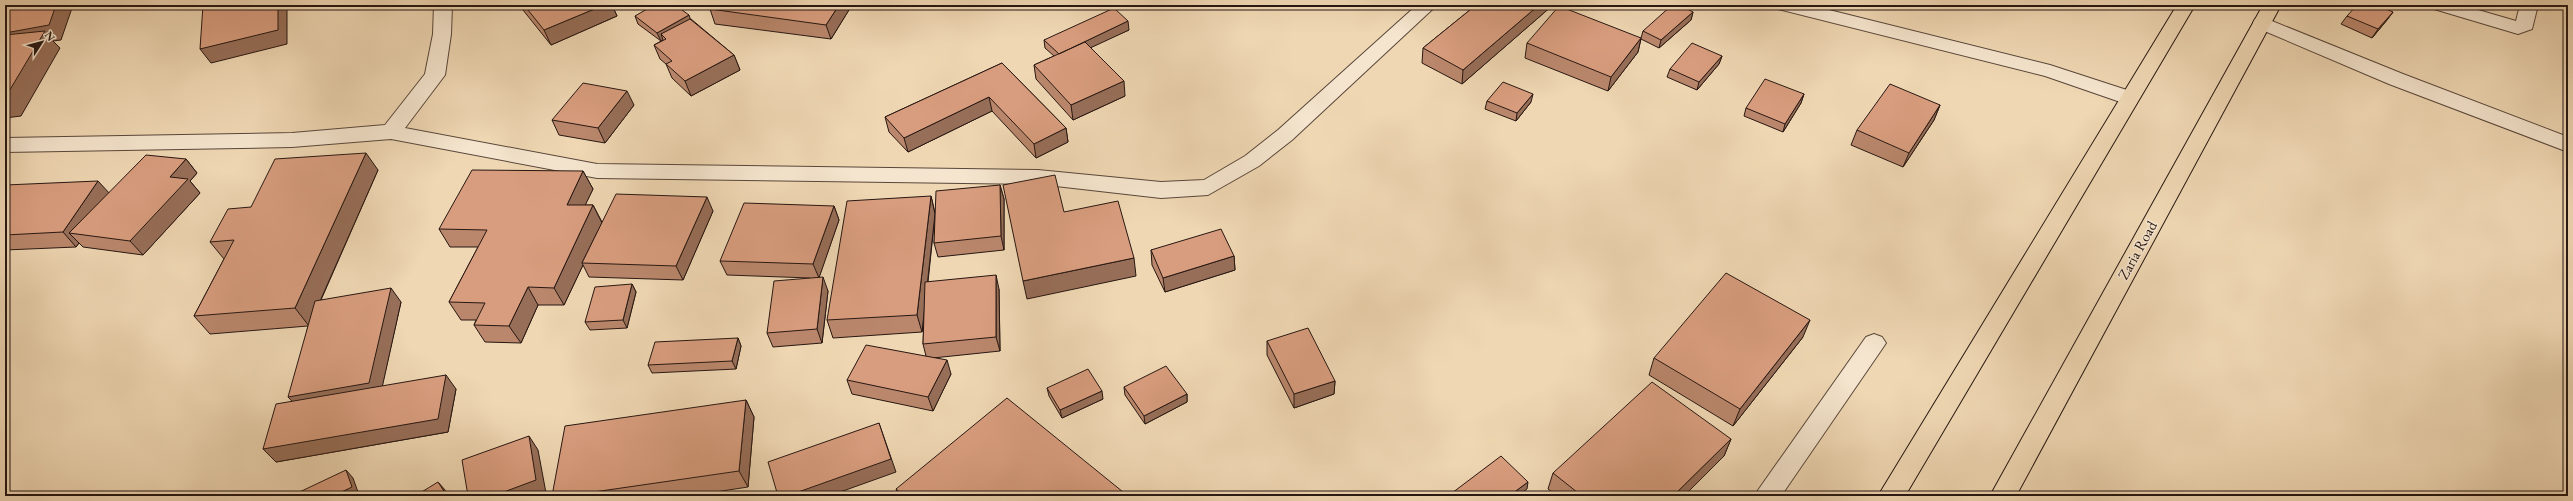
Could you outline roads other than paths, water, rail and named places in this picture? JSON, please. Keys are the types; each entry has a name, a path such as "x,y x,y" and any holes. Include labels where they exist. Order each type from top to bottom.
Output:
{"highway":[{"path":"1891,496 2186,5"},
{"name":"Zaria Road","path":"2003,496 2267,14"}],"street":[{"path":"391,132 435,75 442,34 443,5"},
{"path":"5,145 292,140 391,132 597,170 1038,177 1161,190 1208,187 1252,161 1285,135 1428,5"},
{"path":"1784,5 2050,71 2129,98"},
{"path":"2441,5 2518,28 2525,25 2530,5"},
{"path":"2267,14 2396,79 2568,145"},
{"path":"1767,496 1874,343"}]}
